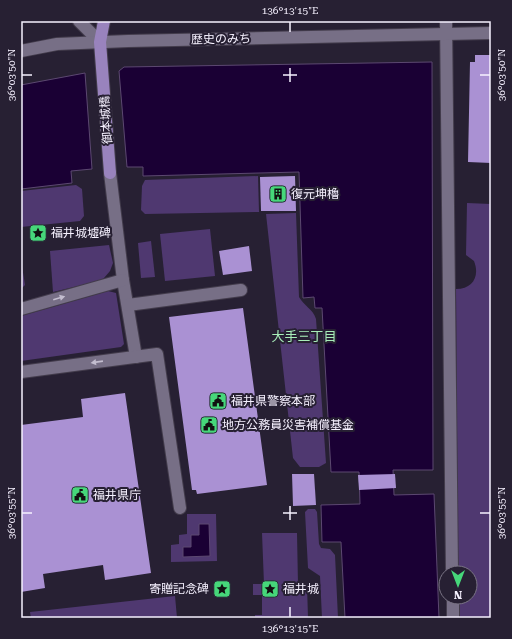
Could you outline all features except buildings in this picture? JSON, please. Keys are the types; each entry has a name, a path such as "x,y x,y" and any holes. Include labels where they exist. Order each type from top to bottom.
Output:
{"main road":[{"name":"御本城橋","path":"104,21 100,42 110,173"}],"street":[{"path":"79,21 100,42"},
{"path":"446,21 452,565"},
{"name":"歴史のみち","path":"21,51 48,45 100,42 491,33"},
{"path":"110,173 123,280 136,357"},
{"path":"21,309 123,280"},
{"path":"128,306 241,290"},
{"path":"21,372 157,354 180,508"},
{"path":"452,605 453,618"}],"shaded area":[{"path":"432,62 433,470 393,470 394,495 434,494 439,618 345,618 341,542 322,542 321,505 360,504 359,472 331,472 322,308 315,308 314,297 303,298 299,172 143,176 143,167 127,167 119,71 124,67"},
{"path":"85,73 92,169 71,171 72,183 21,189 21,85"},
{"path":"258,176 259,212 145,214 141,210 142,186 145,180"},
{"path":"76,185 82,189 84,216 80,221 21,227 21,191"},
{"path":"467,203 491,204 491,618 458,618 458,605 478,605 478,565 458,565 456,289 467,287 471,284 474,281 476,272 474,261 466,255"},
{"path":"296,213 299,297 313,313 316,319 326,463 319,467 300,467 293,458 266,214"},
{"path":"210,229 215,276 165,281 160,234"},
{"path":"151,241 155,277 141,278 138,243"},
{"path":"109,245 113,263 110,271 104,278 99,281 53,292 50,251"},
{"path":"21,260 25,285 21,289"},
{"path":"108,291 116,293 124,344 121,347 21,361 21,316"},
{"path":"308,509 315,509 317,512 319,544 321,548 330,549 335,555 338,618 322,618 320,576 308,568 305,512"},
{"path":"187,514 216,514 217,561 171,562 171,545 179,544 179,535 187,534"},
{"path":"199,524 209,524 210,556 183,557 183,547 191,547 191,535 199,535"},
{"path":"262,533 297,533 298,585 307,585 308,618 255,618 255,615 262,615 262,595 253,595 253,584 264,584"},
{"path":"175,596 177,618 31,618 30,612"}],"place":[{"name":"復元坤櫓","path":"278,194"},
{"name":"福井城墟碑","path":"38,233"},
{"name":"福井県警察本部","path":"218,401"},
{"name":"地方公務員災害補償基金","path":"209,425"},
{"name":"福井県庁","path":"80,495"},
{"name":"寄贈記念碑","path":"222,589"},
{"name":"福井城","path":"270,589"}],"district":[{"name":"大手三丁目","path":"304,336"}]}
